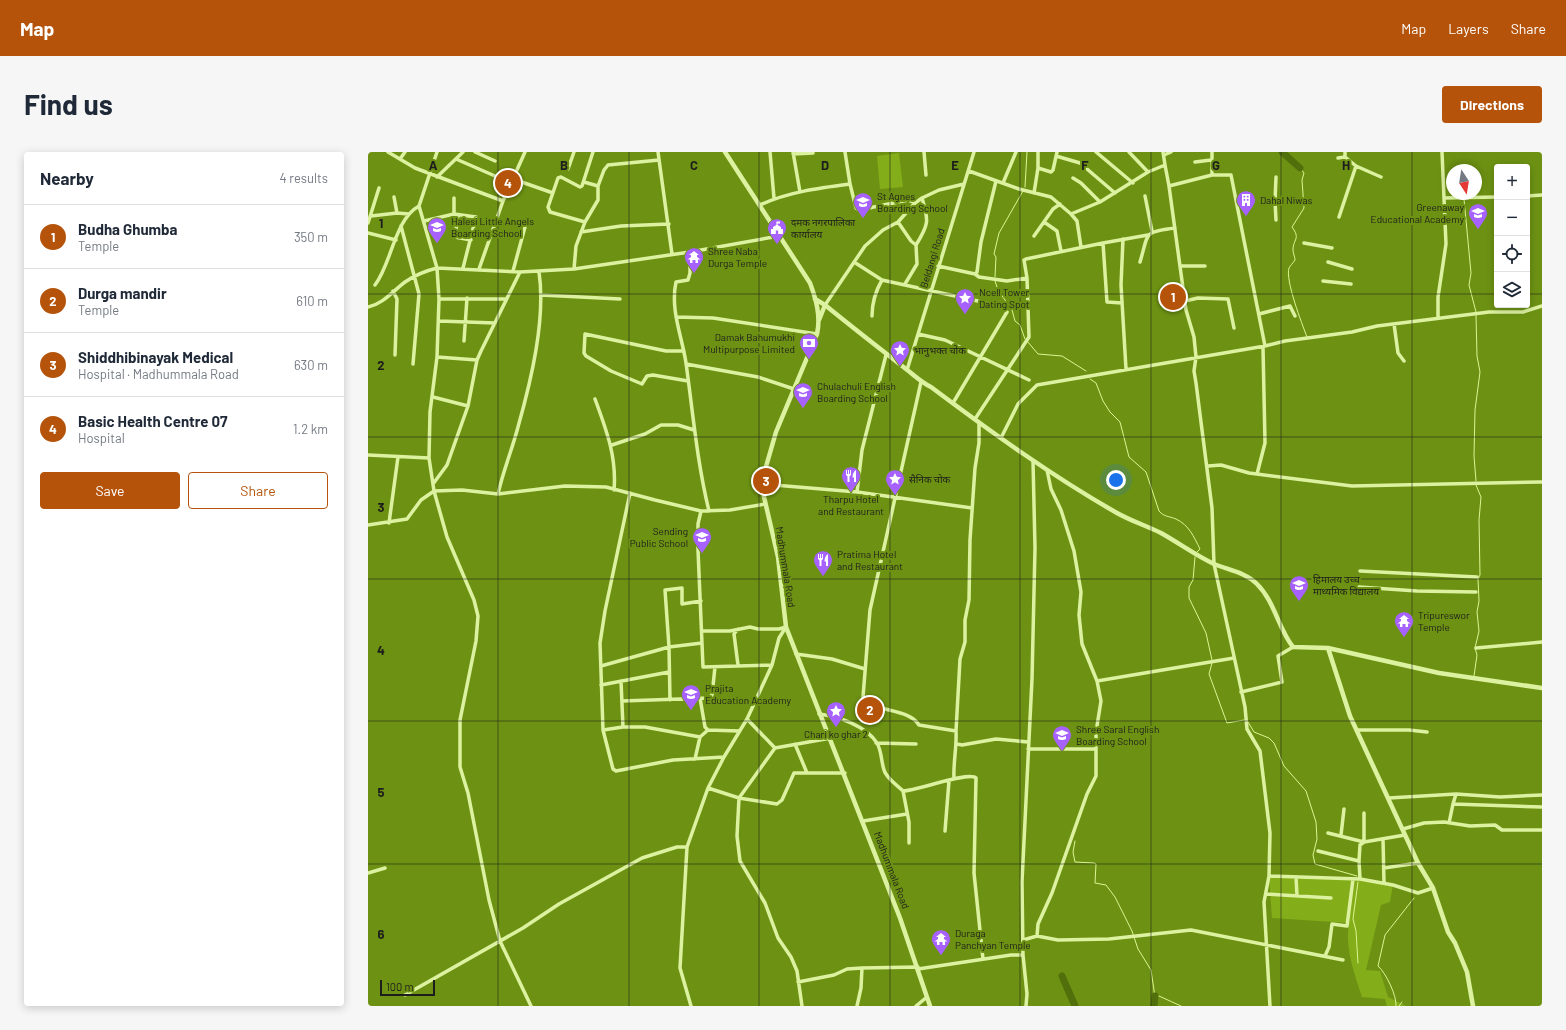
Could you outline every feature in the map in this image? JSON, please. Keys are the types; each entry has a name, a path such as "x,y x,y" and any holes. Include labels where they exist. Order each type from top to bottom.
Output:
{"street":[{"path":"388,152 437,177 503,201"},
{"path":"400,159 405,152"},
{"path":"375,285 401,226 409,214 419,206 437,152"},
{"path":"437,177 463,152"},
{"path":"475,152 495,161"},
{"path":"479,269 503,201 525,152"},
{"path":"568,169 574,152"},
{"path":"585,222 550,212 548,207 558,178 561,176 580,187 584,182 593,152"},
{"path":"658,152 672,254"},
{"name":"Madhummala Road","path":"725,152 810,283 815,299 819,320 817,334 776,432 761,484 778,557 786,627 819,714 831,738 845,773 918,968 930,1006"},
{"path":"770,152 774,198"},
{"path":"845,152 850,184 856,208 859,210 908,200 915,203"},
{"path":"924,152 926,174"},
{"name":"Beldangi Road","path":"907,370 974,152"},
{"path":"1003,183 1016,152"},
{"path":"1034,192 1038,168 1038,152"},
{"path":"1096,152 1133,182"},
{"path":"1129,152 1148,172"},
{"path":"1171,152 1164,154 1165,165 1187,315 1194,333 1196,357 1194,371 1208,466 1212,508 1214,564 1241,692 1246,707 1247,729 1260,751 1270,833 1269,876 1264,902 1270,1006"},
{"path":"1212,152 1212,176"},
{"path":"1345,152 1345,157"},
{"path":"1438,318 1438,297 1446,244 1442,152"},
{"path":"800,192 793,153 813,153"},
{"path":"1038,168 1051,172 1053,170 1057,154 1080,163 1115,193"},
{"path":"1338,158 1345,157 1356,166 1381,177"},
{"path":"456,159 495,176"},
{"path":"574,269 576,246 585,222 598,200 598,186 604,170 608,165 659,160"},
{"path":"1195,162 1211,160"},
{"path":"1071,214 1100,202 1148,172 1165,165"},
{"path":"1339,217 1356,166"},
{"path":"969,171 996,181 1051,197 1077,221 1082,247"},
{"path":"1168,186 1212,176 1231,175 1259,314 1264,347 1265,443 1257,474"},
{"path":"1073,178 1081,183 1100,202"},
{"path":"1276,178 1276,220"},
{"path":"513,179 552,193"},
{"path":"975,274 977,272 981,242 996,181"},
{"path":"584,182 598,186"},
{"path":"760,205 774,198 850,184"},
{"path":"819,320 825,305 865,246 883,230 898,222 915,203 922,198 939,190 964,184"},
{"path":"368,223 380,188"},
{"path":"1530,196 1542,195"},
{"path":"1145,196 1152,231"},
{"path":"394,197 397,213"},
{"path":"1444,198 1494,197"},
{"path":"454,198 454,214"},
{"path":"905,284 917,264 916,245 927,226 928,217 922,198"},
{"path":"368,204 373,205"},
{"path":"1034,236 1053,209 1060,204"},
{"path":"419,206 437,268 439,299 437,357 433,398 430,412 429,458 434,491 447,537 474,600 478,616 476,641 460,720 460,767 468,794 489,900 500,941 531,1006"},
{"path":"370,216 397,213 409,214"},
{"path":"424,221 454,214 477,219 462,268"},
{"path":"458,215 455,236 470,240"},
{"path":"898,222 911,241 916,245"},
{"path":"1044,222 1057,231 1061,251"},
{"path":"581,232 621,226 669,224"},
{"path":"401,226 419,294 413,364"},
{"path":"512,271 524,227"},
{"path":"1140,262 1148,235 1152,231 1175,228"},
{"path":"368,233 377,234 396,240"},
{"path":"954,779 953,765 957,744 956,731 960,659 965,642 965,620 969,602 972,508 975,468 979,443 977,421 1007,369 1029,337 1027,278 1024,260 1061,251 1148,235"},
{"path":"368,307 376,305 414,276 424,271 437,268 462,268 520,272 574,269 690,252 779,236"},
{"path":"1123,239 1122,303 1126,369"},
{"path":"1103,243 1106,302 1122,303"},
{"path":"1304,243 1332,248"},
{"path":"690,252 690,273 688,280 676,282 674,291 676,316 684,351 694,430 703,485 710,511"},
{"path":"854,262 882,280 987,303"},
{"path":"1328,262 1352,269"},
{"path":"938,266 995,280 1007,281 1027,278"},
{"path":"1180,266 1205,266"},
{"path":"433,485 447,464 468,406 477,360 520,272"},
{"path":"498,494 502,475 518,426 539,335 541,295 539,272"},
{"path":"872,316 872,302 876,290 882,280"},
{"path":"1323,281 1351,284"},
{"path":"393,291 397,299 395,355"},
{"path":"541,295 620,299"},
{"path":"439,299 467,298 506,300"},
{"path":"464,341 467,298"},
{"path":"1185,301 1198,298 1228,299 1234,328"},
{"path":"815,299 825,305 921,382 1047,470 1118,514 1160,533 1214,564 1246,575 1257,584 1275,612 1282,630 1293,647"},
{"path":"1259,314 1290,306 1295,316"},
{"path":"1001,438 1018,404 1037,385 1394,324 1489,312 1523,312 1542,306"},
{"path":"953,403 1007,312"},
{"path":"676,316 713,318 817,334"},
{"path":"438,321 496,323"},
{"path":"1394,324 1398,353 1404,361"},
{"path":"684,351 666,351 585,334 584,353 586,356 611,371 642,384 647,376 653,375 688,381"},
{"path":"918,334 945,340 1030,380"},
{"path":"857,492 862,450 886,355"},
{"path":"437,357 477,360"},
{"path":"686,364 758,377 794,389"},
{"path":"921,382 894,496 870,610 863,697 867,702 912,716 919,725 956,731"},
{"path":"433,398 468,406"},
{"path":"595,399 612,445 615,479 614,490"},
{"path":"612,445 645,434 661,425 678,425 694,430"},
{"path":"368,455 429,458"},
{"path":"389,523 398,457"},
{"path":"1026,1006 1027,994 1022,955 1022,882 1034,612 1033,461"},
{"path":"1208,466 1221,465 1257,474 1352,486 1541,482"},
{"path":"1037,936 1038,924 1052,893 1087,794 1096,776 1096,732 1101,710 1097,681 1082,644 1078,615 1081,592 1074,551 1051,489 1047,470"},
{"path":"761,484 894,496 972,508"},
{"path":"368,525 389,523 407,519 421,500 434,491 462,490 498,494 565,486 606,487 701,511 730,510 765,504"},
{"path":"630,494 605,611 600,643 603,730 613,769 616,772 673,760 724,757"},
{"path":"701,511 698,524 698,550 703,667 772,664"},
{"path":"1360,571 1477,577"},
{"path":"1359,587 1417,591 1476,592"},
{"path":"670,700 669,647 664,590 682,588 682,604 701,601"},
{"path":"702,631 730,631 750,627 770,630 786,627"},
{"path":"691,1006 680,968 688,847 708,788 724,757 747,719 772,664 779,638 786,627"},
{"path":"738,665 734,634 739,628"},
{"path":"1476,648 1542,642"},
{"path":"601,666 669,647 702,643"},
{"path":"1241,692 1282,682 1278,656 1293,647 1328,648 1439,673 1542,688"},
{"path":"1328,648 1335,675 1356,730 1418,863 1433,888 1448,932 1467,972 1473,1006"},
{"path":"796,654 832,659 865,669"},
{"path":"1097,681 1234,658"},
{"path":"622,701 709,698 712,695 715,667"},
{"path":"601,685 669,672"},
{"path":"621,681 623,728"},
{"path":"700,698 705,727 708,730"},
{"path":"819,714 834,715 852,724 876,743 884,771 903,791 907,814 909,842"},
{"path":"747,719 776,748"},
{"path":"603,725 603,730"},
{"path":"603,730 645,727 700,737"},
{"path":"695,759 700,737 708,730 739,731 742,729"},
{"path":"1356,730 1390,729 1427,732"},
{"path":"802,1006 797,970 791,957 778,938 764,903 740,860 736,836 739,798 776,748 831,738"},
{"path":"957,744 962,745 996,740 1028,742"},
{"path":"876,743 916,744"},
{"path":"795,744 807,773"},
{"path":"1028,750 1096,749"},
{"path":"708,788 739,798 777,804 782,800 794,773 845,773"},
{"path":"903,791 910,791 936,783 970,776 976,778 974,873 982,959"},
{"path":"946,830 949,781"},
{"path":"1389,798 1456,794 1500,797 1542,795"},
{"path":"1449,823 1456,794"},
{"path":"1453,804 1542,807"},
{"path":"1341,836 1344,809"},
{"path":"1360,879 1359,861 1360,845 1364,842 1364,813"},
{"path":"863,821 907,814"},
{"path":"1403,829 1424,823 1449,823 1470,826 1495,825 1502,830 1542,830"},
{"path":"1328,833 1364,842 1405,835"},
{"path":"1383,839 1384,883"},
{"path":"405,995 500,941 559,904 642,858 677,846 688,847"},
{"path":"1318,851 1359,861"},
{"path":"1384,868 1418,863"},
{"path":"368,873 385,868"},
{"path":"1269,876 1360,879 1384,883 1418,893 1433,888"},
{"path":"1296,877 1296,896"},
{"path":"1325,956 1329,947 1332,924 1347,926 1353,879"},
{"path":"1266,894 1331,898"},
{"path":"1023,940 1037,936 1058,940 1121,938 1191,930 1343,960"},
{"path":"798,982 834,975 847,969 918,968 1011,955 1022,955"},
{"path":"858,1006 862,968"},
{"path":"916,1006 927,997"}],"green space":[{"path":"899,153 903,187 880,189 877,156"},
{"path":"1269,876 1360,879 1393,885 1390,902 1381,905 1366,970 1380,971 1388,997 1406,1006 1387,1006 1385,999 1362,997 1349,952 1349,923 1272,918"}],"waterway":[{"path":"1025,187 1027,152"},
{"path":"1282,152 1300,168"},
{"path":"1300,168 1304,173 1302,180 1304,208 1292,227 1296,234 1293,246 1295,260 1289,268 1288,274 1295,302 1307,337"},
{"path":"995,277 996,257 994,254 999,233 1023,191"},
{"path":"1464,200 1471,273 1469,285 1476,312"},
{"path":"995,281 998,290 1012,310 1015,321 1020,325 1025,339"},
{"path":"1476,315 1477,356 1480,372 1475,410 1474,456 1476,481"},
{"path":"1027,341 1038,354 1062,356 1086,371"},
{"path":"1090,379 1096,383 1103,401 1110,412 1120,422 1129,457 1146,472 1159,511 1176,519 1188,528 1200,549 1197,552"},
{"path":"1474,676 1477,655 1475,648 1479,631 1477,612 1479,601 1478,579 1480,575 1479,520 1481,497 1476,485"},
{"path":"1195,557 1193,580 1189,587 1189,598 1206,633 1212,660"},
{"path":"1212,663 1209,674 1227,723 1244,720"},
{"path":"1248,722 1254,732 1269,738 1274,743 1284,766 1306,791 1316,822 1317,839 1313,855 1315,864 1357,876"},
{"path":"1075,841 1073,852 1075,862 1096,864 1095,883 1106,885 1115,897 1132,931 1138,949 1151,970 1155,997 1159,996 1181,1006"},
{"path":"1358,882 1353,919 1356,931 1358,963"},
{"path":"1396,1006 1395,997 1390,985 1378,966 1385,935 1414,898"},
{"path":"1062,976 1075,1006"},
{"path":"1154,1006 1155,996"},
{"path":"1399,1006 1402,1002"}],"place":[{"name":"Basic Health Centre 07","path":"508,183"},
{"name":"Dahal Niwas","path":"1246,217"},
{"name":"St Agnes Boarding School","path":"863,219"},
{"name":"Greenaway Educational Academy","path":"1478,230"},
{"name":"Halesi Little Angels Boarding School","path":"437,244"},
{"name":"दमक नगरपालिका कार्यालय","path":"777,245"},
{"name":"Shree Naba Durga Temple","path":"694,274"},
{"name":"Budha Ghumba","path":"1173,297"},
{"name":"Ncell Tower Dating Spot","path":"965,315"},
{"name":"Damak Bahumukhi Multipurpose Limited","path":"809,360"},
{"name":"भानुभक्त चोक","path":"900,367"},
{"name":"Chulachuli English Boarding School","path":"803,409"},
{"name":"Shiddhibinayak Medical","path":"766,481"},
{"name":"Tharpu Hotel and Restaurant","path":"851,493"},
{"name":"सैनिक चोक","path":"895,496"},
{"name":"Sending Public School","path":"702,554"},
{"name":"Pratima Hotel and Restaurant","path":"823,577"},
{"name":"हिमालय उच्च माध्यमिक विद्यालय","path":"1299,602"},
{"name":"Tripureswor Temple","path":"1404,638"},
{"name":"Durga mandir","path":"870,710"},
{"name":"Prajita Education Academy","path":"691,711"},
{"name":"Chari ko ghar 2","path":"836,728"},
{"name":"Shree Saral English Boarding School","path":"1062,752"},
{"name":"Duraga Panchyan Temple","path":"941,956"}]}
